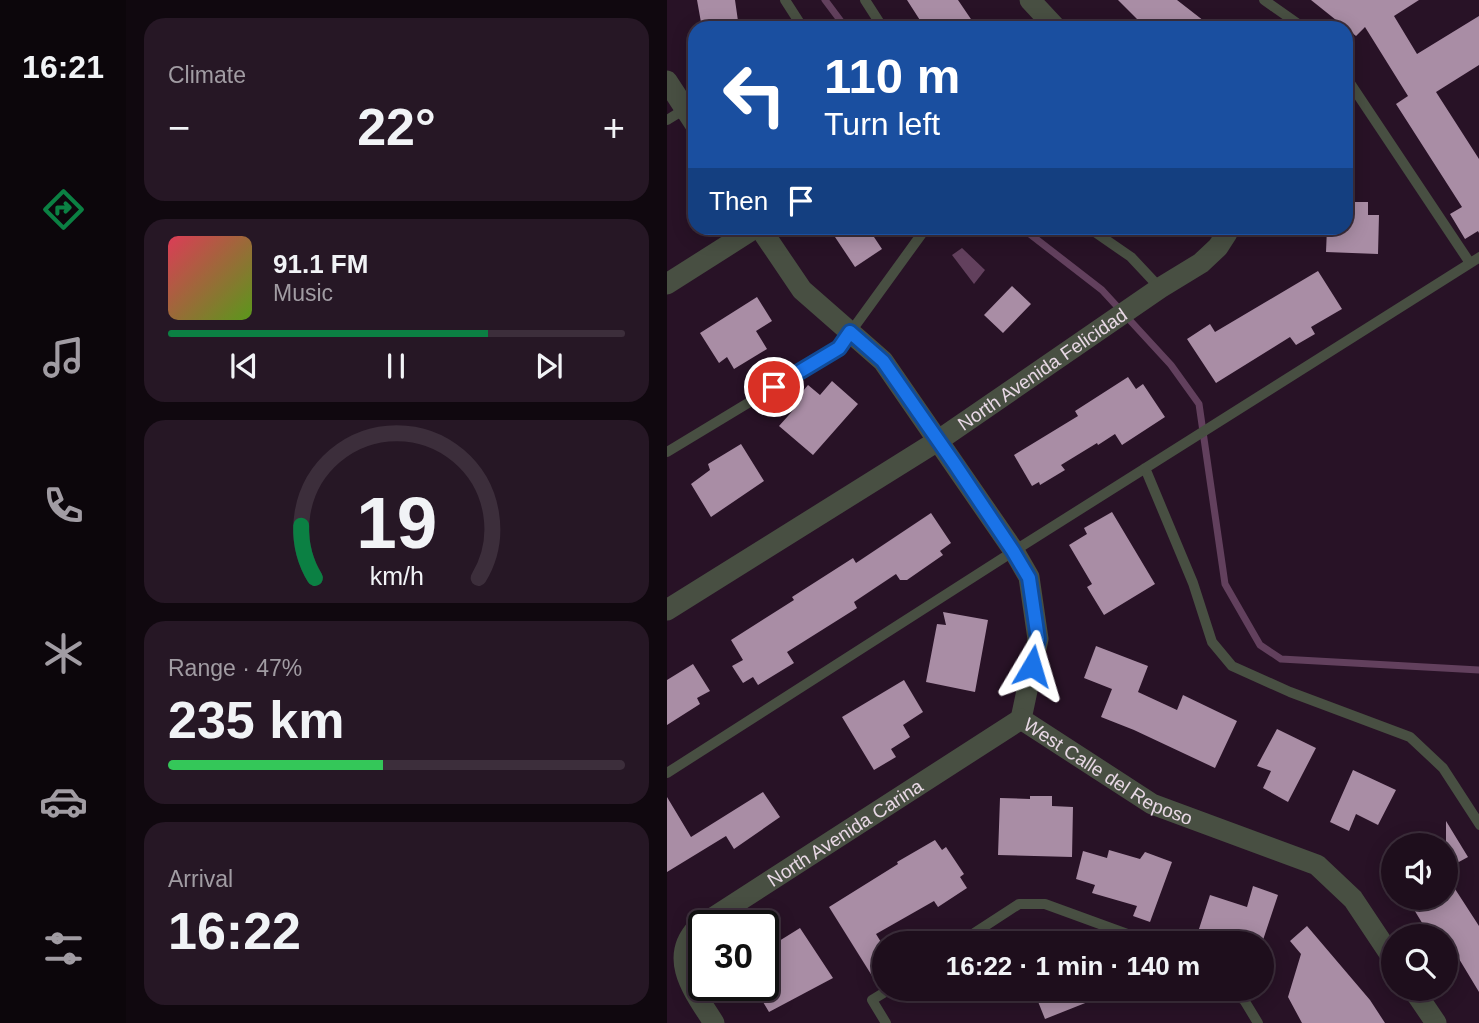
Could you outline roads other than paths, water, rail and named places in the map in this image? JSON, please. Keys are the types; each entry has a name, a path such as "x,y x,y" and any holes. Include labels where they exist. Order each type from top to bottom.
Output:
{"street":[{"path":"1030,0 1050,21"},
{"path":"667,81 682,118"},
{"path":"667,284 747,235"},
{"name":"West Calle del Reposo","path":"763,235 802,290 883,361 939,440 1029,578 1038,639 1021,719 1152,804 1317,865 1353,899 1381,941"},
{"name":"North Avenida Felicidad","path":"667,610 939,440 1161,288 1201,264 1226,235"},
{"name":"North Avenida Carina","path":"678,953 690,936 706,922 1021,719"},
{"path":"678,953 696,994 714,1023"},
{"path":"1421,1001 1436,1023"}],"lane":[{"path":"785,0 798,21"},
{"path":"865,0 878,21"},
{"path":"1264,0 1294,21"},
{"path":"667,773 1475,260 1353,87"},
{"path":"667,452 839,348 921,235"},
{"path":"1099,235 1131,257 1161,288"},
{"path":"1145,468 1193,583 1212,642 1232,666 1290,692 1410,737 1443,768 1479,825"},
{"path":"977,931 1019,904 1045,904 1119,931"},
{"path":"873,1001 886,1023"},
{"path":"1245,1001 1259,1023"}],"waterway":[{"path":"825,0 841,21"},
{"path":"1031,235 1102,290 1171,365 1199,404 1225,584 1260,645 1281,659 1480,670"}]}
